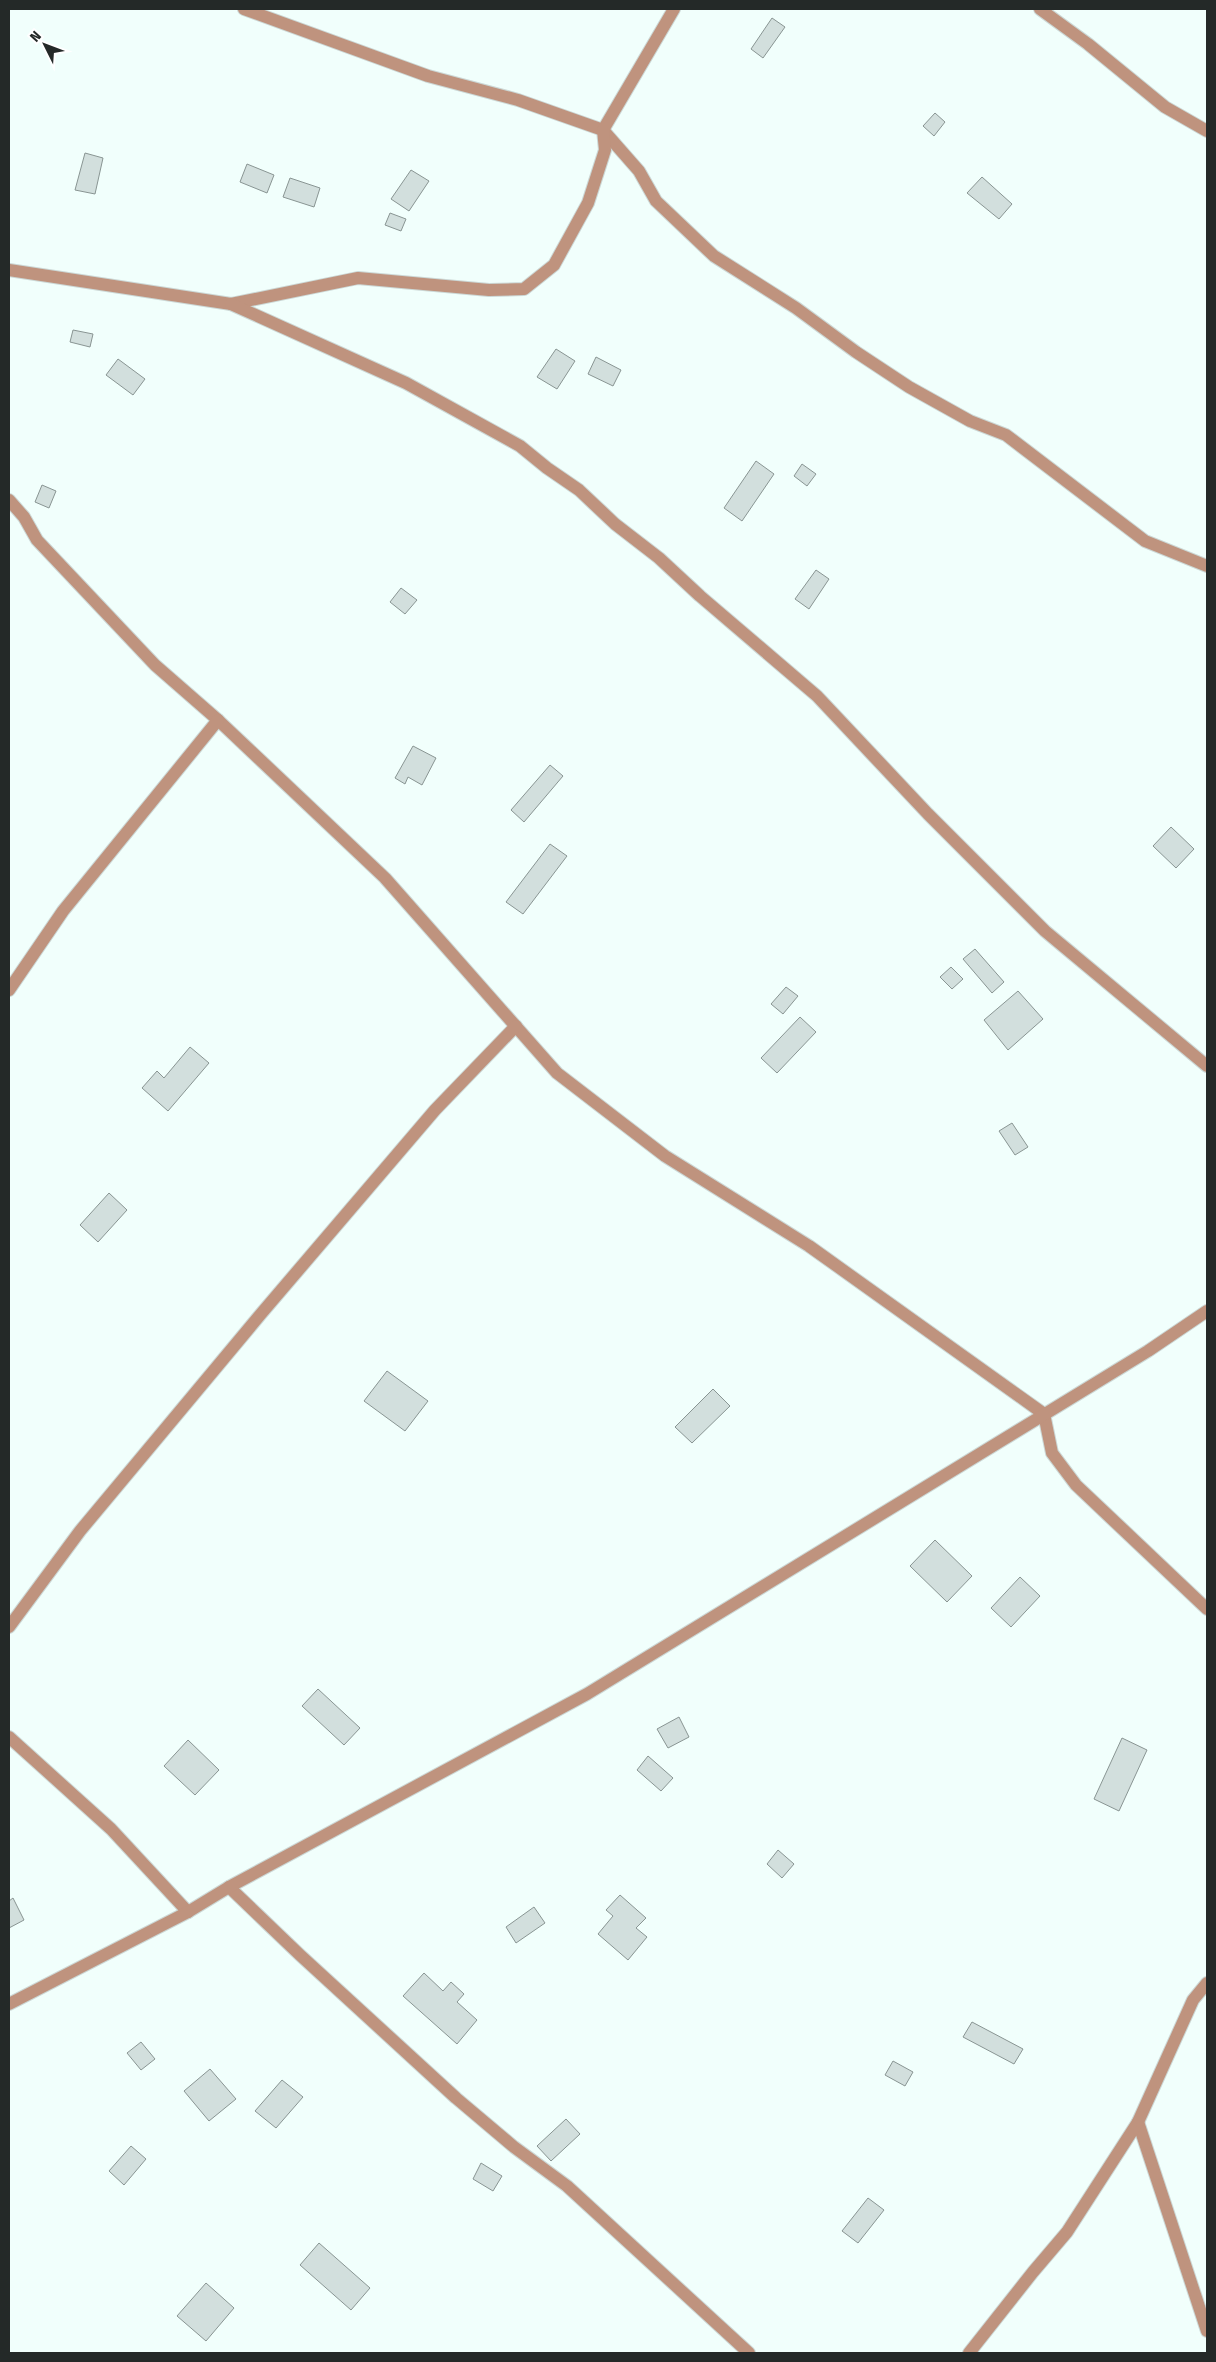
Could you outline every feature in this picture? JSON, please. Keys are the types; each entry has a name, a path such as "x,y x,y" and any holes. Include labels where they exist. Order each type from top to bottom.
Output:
{"street":[{"path":"244,9 428,76 518,100 603,130 639,171 656,201 714,256 796,308 856,352 909,387 970,420 1006,435 1145,541 1207,566"},
{"path":"231,304 358,278 489,290 524,289 554,265 588,203 605,150 603,130 674,9"},
{"path":"1040,9 1088,44 1165,107 1207,131"},
{"path":"9,270 231,304 406,383 520,446 546,468 579,490 615,524 660,558 700,596 817,696 934,821 1045,931 1207,1066"},
{"path":"9,500 24,517 37,540 155,665 218,720 385,878 557,1073 665,1156 809,1246 1044,1414 1052,1453 1076,1485 1207,1608"},
{"path":"9,990 63,911 218,720"},
{"path":"9,1627 80,1531 260,1315 435,1110 516,1026"},
{"path":"9,2004 188,1912 229,1887 586,1694 1148,1351 1207,1311"},
{"path":"9,1737 111,1829 188,1912"},
{"path":"229,1887 300,1956 456,2098 514,2147 567,2186 749,2353"},
{"path":"970,2353 1033,2272 1067,2232 1138,2122 1193,2000 1207,1984"},
{"path":"1138,2122 1207,2331"}],"building":[{"path":"772,18 785,27 763,58 751,49"},
{"path":"935,113 945,122 934,136 923,126"},
{"path":"85,153 103,158 95,194 75,190"},
{"path":"247,164 274,175 267,193 240,182"},
{"path":"411,170 429,181 409,211 391,199"},
{"path":"982,177 1012,204 999,219 967,193"},
{"path":"290,178 320,188 314,207 283,197"},
{"path":"390,213 406,219 401,231 385,225"},
{"path":"73,330 93,334 90,347 70,342"},
{"path":"556,349 575,361 557,389 537,377"},
{"path":"596,357 621,370 613,386 588,374"},
{"path":"118,359 145,379 133,395 106,375"},
{"path":"756,461 774,474 742,521 724,508"},
{"path":"802,464 816,474 807,486 794,476"},
{"path":"42,485 56,491 49,508 35,502"},
{"path":"816,570 829,579 809,609 795,599"},
{"path":"401,588 417,600 405,614 390,602"},
{"path":"413,746 436,758 422,785 408,777 405,784 395,778"},
{"path":"550,765 563,776 524,822 511,810"},
{"path":"1171,827 1194,849 1176,868 1153,846"},
{"path":"550,844 567,856 523,914 506,902"},
{"path":"975,949 1004,982 992,993 963,959"},
{"path":"951,967 963,979 952,989 940,977"},
{"path":"786,987 798,996 783,1014 771,1004"},
{"path":"1018,991 1043,1019 1008,1050 984,1020"},
{"path":"800,1017 816,1032 777,1073 761,1058"},
{"path":"190,1047 209,1063 168,1111 142,1088 157,1071 164,1078"},
{"path":"1012,1123 1028,1147 1015,1155 999,1131"},
{"path":"109,1193 127,1210 98,1242 80,1225"},
{"path":"387,1371 428,1401 405,1431 364,1401"},
{"path":"713,1389 730,1406 692,1443 675,1427"},
{"path":"935,1540 972,1576 947,1602 910,1566"},
{"path":"1020,1577 1040,1596 1011,1627 991,1608"},
{"path":"318,1689 360,1728 344,1745 302,1706"},
{"path":"679,1717 689,1737 668,1748 657,1729"},
{"path":"1122,1738 1147,1750 1119,1811 1094,1799"},
{"path":"188,1740 219,1770 195,1795 164,1766"},
{"path":"648,1756 673,1778 661,1791 637,1770"},
{"path":"778,1850 794,1864 782,1878 767,1864"},
{"path":"620,1895 646,1918 636,1928 647,1937 628,1960 598,1934 613,1916 606,1910"},
{"path":"13,1898 24,1920 9,1928 9,1901"},
{"path":"534,1907 545,1923 516,1943 506,1927"},
{"path":"424,1973 443,1991 451,1982 464,1994 457,2002 477,2020 457,2044 403,1996"},
{"path":"972,2022 1023,2049 1014,2064 963,2037"},
{"path":"141,2042 155,2059 141,2070 127,2053"},
{"path":"893,2061 913,2072 905,2086 885,2075"},
{"path":"210,2069 236,2099 209,2121 184,2091"},
{"path":"282,2080 303,2097 276,2128 255,2111"},
{"path":"566,2119 580,2134 551,2161 537,2146"},
{"path":"131,2146 146,2159 124,2185 109,2171"},
{"path":"481,2163 502,2176 493,2191 473,2179"},
{"path":"868,2198 884,2210 858,2243 842,2231"},
{"path":"319,2243 370,2288 351,2310 300,2265"},
{"path":"206,2283 234,2308 206,2341 177,2316"}]}
